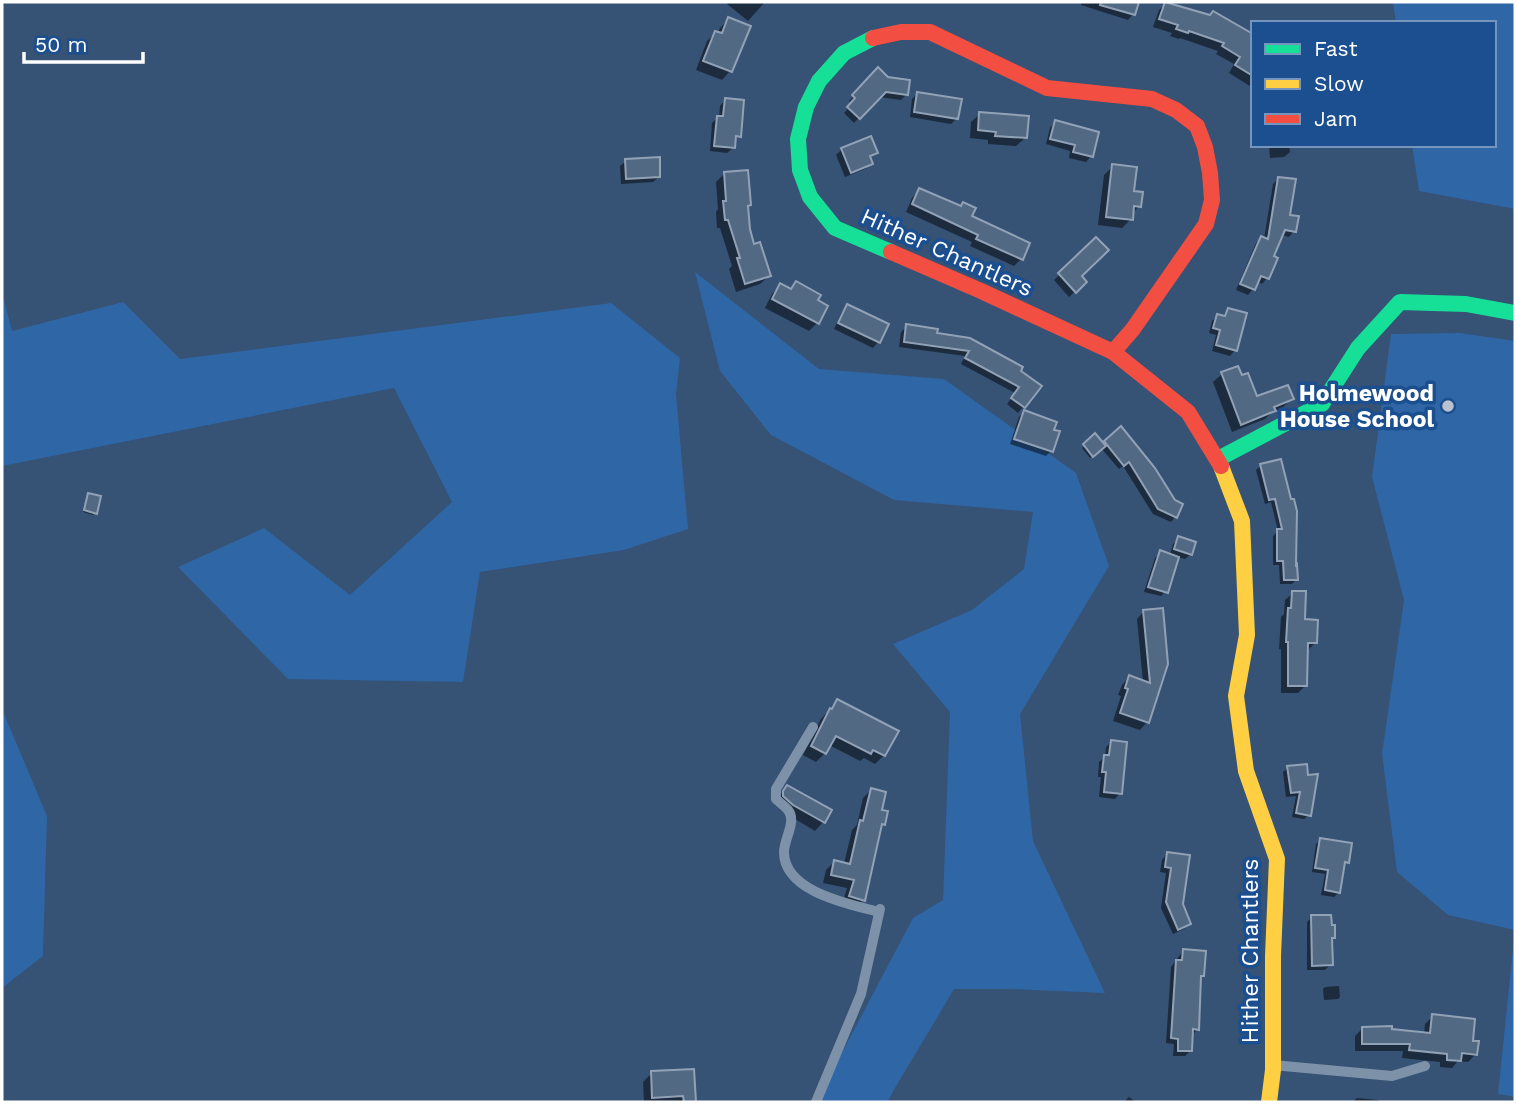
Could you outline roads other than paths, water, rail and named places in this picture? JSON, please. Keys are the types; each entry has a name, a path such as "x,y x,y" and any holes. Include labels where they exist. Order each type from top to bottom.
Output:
{"street":[{"name":"Hither Chantlers","path":"1113,352 1133,329 1206,224 1212,200 1210,173 1205,147 1197,126 1176,110 1153,99 1047,88 930,32 872,38 844,53 819,81 806,107 798,139 800,170 810,197 835,228 981,290 1113,352 1188,412 1228,481 1242,521 1247,635 1236,696 1246,771 1277,859 1273,956 1273,1065 1269,1102"},
{"path":"1217,459 1322,404 1358,348 1400,302 1466,304 1515,313"}],"lane":[{"path":"813,727 776,789 776,799 790,811 792,819 784,851 785,861 795,877 816,892 879,911 861,993 816,1102"},
{"path":"1273,1065 1392,1076 1424,1066"}],"place":[{"name":"Holmewood House School","path":"1448,406"}]}
